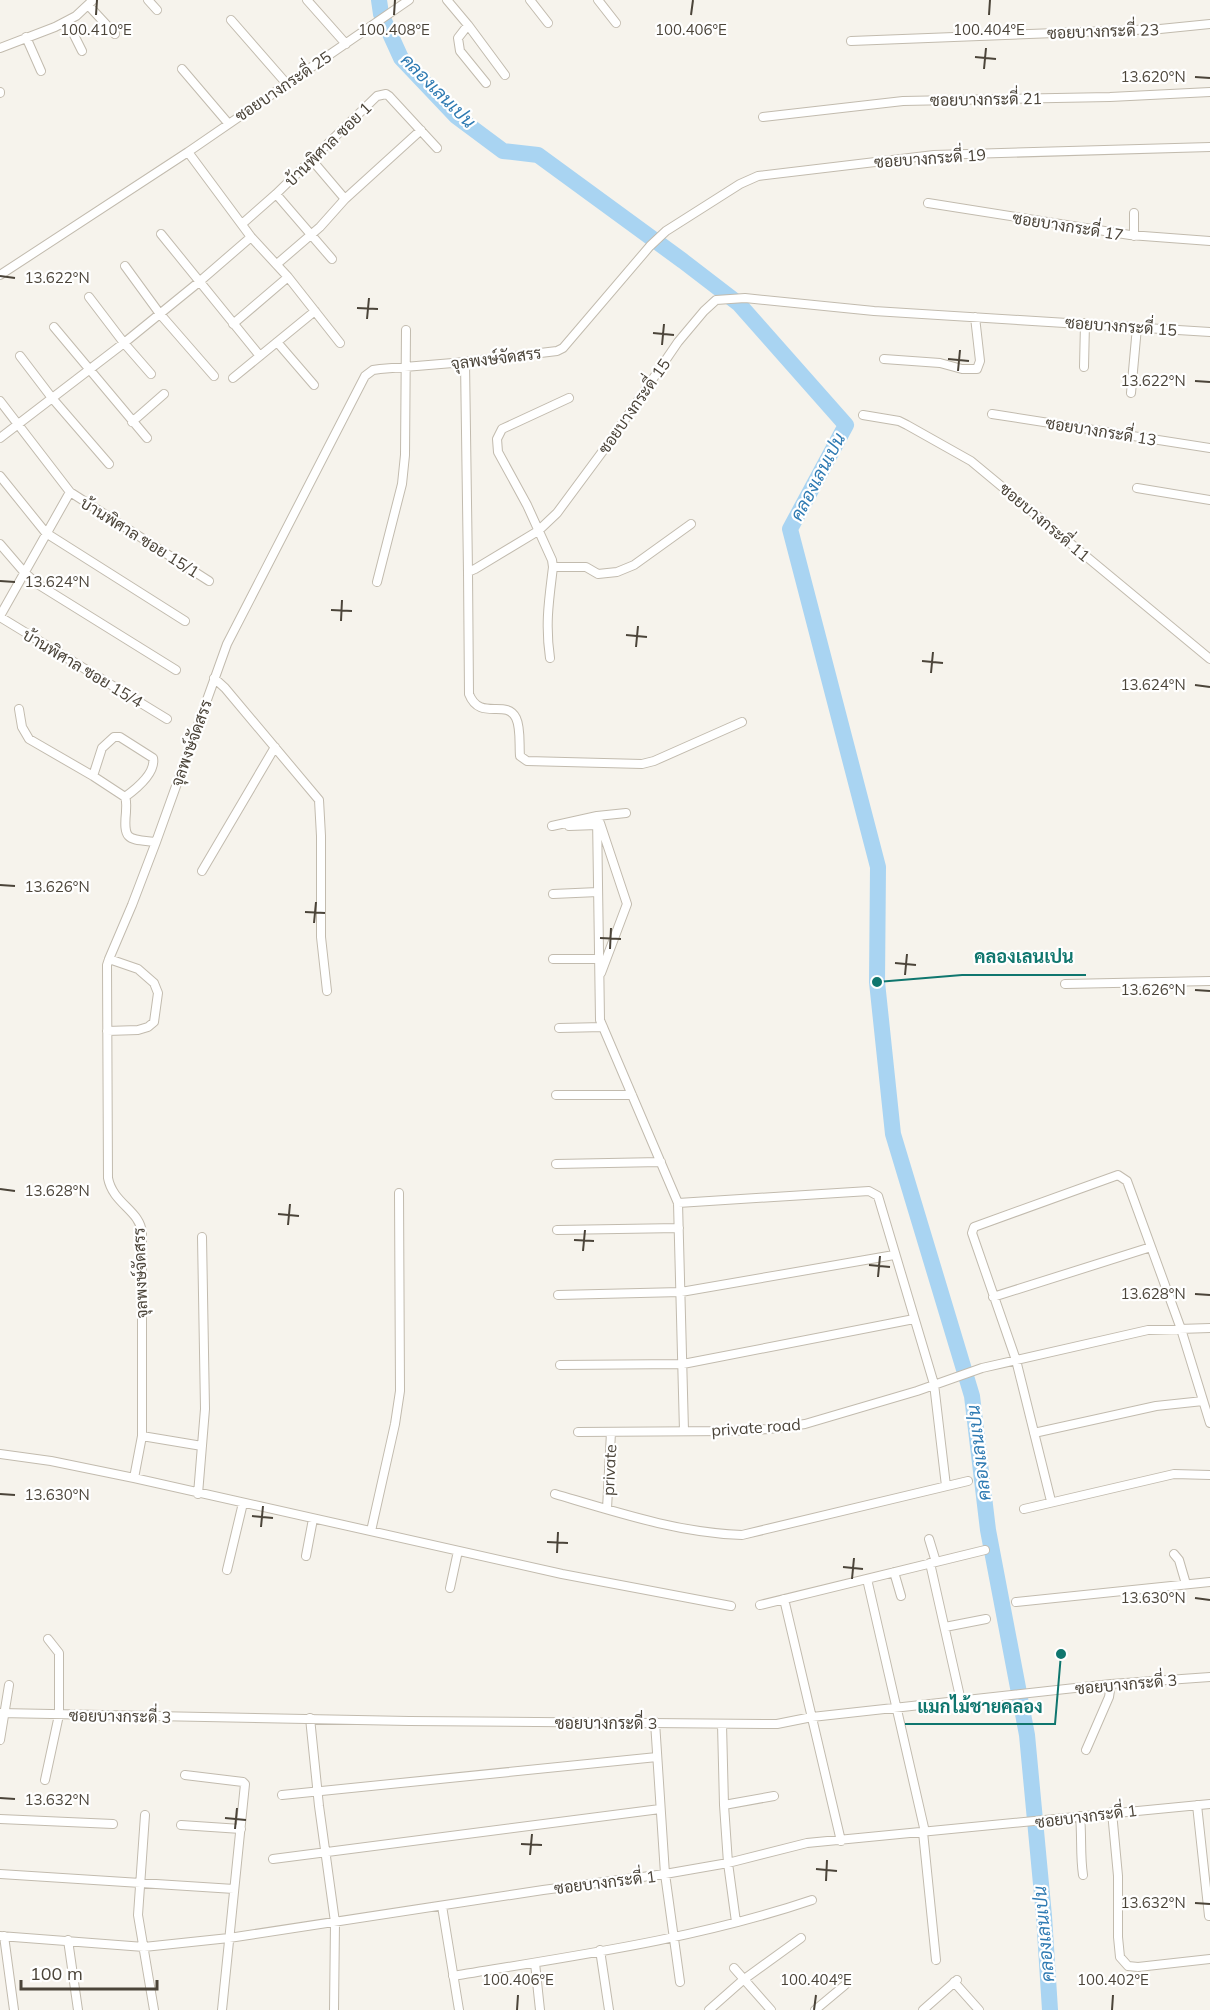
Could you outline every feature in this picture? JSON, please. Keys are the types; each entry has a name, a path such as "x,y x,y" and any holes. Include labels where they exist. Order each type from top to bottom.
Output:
{"street":[{"path":"148,0 157,10"},
{"path":"307,0 346,44"},
{"name":"ซอยบางกระดี่ 25","path":"0,275 188,152 409,0"},
{"path":"447,0 505,75"},
{"path":"530,0 548,23"},
{"path":"598,0 616,23"},
{"path":"0,48 67,21 90,3 115,34"},
{"path":"231,20 286,83"},
{"path":"67,21 82,51"},
{"name":"ซอยบางกระดี่ 23","path":"851,41 1160,29 1210,24"},
{"path":"468,26 458,38 458,47 486,83"},
{"path":"26,37 41,71"},
{"path":"182,69 228,123"},
{"name":"ซอยบางกระดี่ 21","path":"763,117 903,101 1110,98 1210,92"},
{"name":"บ้านพิศาล ซอย 1","path":"242,224 377,96 382,94 389,96 437,148"},
{"path":"277,264 311,235 345,199 421,130"},
{"name":"ซอยบางกระดี่ 19","path":"666,231 740,184 758,177 934,155 1210,147"},
{"path":"188,152 251,237 288,277 340,343"},
{"path":"311,159 345,199"},
{"path":"276,194 332,259"},
{"name":"ซอยบางกระดี่ 17","path":"928,203 1134,236 1210,241"},
{"path":"1134,213 1134,236"},
{"name":"จุลพงษ์จัดสรร","path":"134,1478 142,1436 142,1233 138,1220 110,1188 108,1178 107,965 156,842 227,644 365,376 373,370 557,351 563,348 650,246 666,231"},
{"path":"161,234 260,356"},
{"path":"0,438 124,343 251,237"},
{"path":"125,266 160,314 214,376"},
{"path":"233,324 288,277"},
{"path":"89,297 151,375"},
{"name":"ซอยบางกระดี่ 15","path":"468,572 538,531 557,513 611,440 678,342 712,302 723,298 746,298 874,311 1210,332"},
{"path":"233,378 315,311"},
{"path":"884,360 940,363 962,369 977,369 980,361 975,317"},
{"path":"1084,367 1085,323"},
{"path":"54,327 147,438"},
{"path":"1131,393 1137,327"},
{"path":"377,582 402,484 405,455 406,330"},
{"path":"277,342 314,385"},
{"path":"20,356 52,398 109,464"},
{"path":"465,362 469,694 472,702 480,708 508,710 514,714 518,722 520,756 527,761 642,764 654,761 742,722"},
{"path":"132,422 164,394"},
{"path":"550,658 547,615 552,560 527,505 498,453 498,434 502,429 569,398"},
{"name":"บ้านพิศาล ซอย 15/1","path":"0,401 70,492 209,581"},
{"name":"ซอยบางกระดี่ 13","path":"992,414 1210,448"},
{"name":"ซอยบางกระดี่ 11","path":"863,416 908,425 971,460 1210,659"},
{"path":"0,476 46,533 185,621"},
{"path":"1137,488 1210,500"},
{"path":"0,616 70,492"},
{"path":"553,567 586,567 601,574 617,572 634,565 691,524"},
{"path":"0,544 36,583 176,670"},
{"name":"บ้านพิศาล ซอย 15/4","path":"0,616 167,719"},
{"path":"214,678 317,796 321,937 327,992"},
{"path":"19,709 26,736 124,797 127,801 124,828 127,835 134,839 156,842"},
{"path":"93,776 102,748 114,737 120,737 153,758 153,767 137,788 124,797"},
{"path":"202,871 275,747"},
{"path":"597,825 552,826 597,816 626,813"},
{"path":"597,816 600,1020 678,1203 684,1431"},
{"path":"597,816 627,904 600,976"},
{"path":"553,894 598,892"},
{"path":"107,1031 143,1030 148,1027 154,1022 158,993 154,983 138,969 109,959"},
{"path":"553,959 599,960"},
{"path":"1065,984 1210,981"},
{"path":"559,1028 603,1027"},
{"path":"556,1095 632,1095"},
{"path":"556,1164 661,1162"},
{"path":"1051,1501 1016,1360 972,1233 974,1227 1118,1175 1127,1181 1181,1329 1210,1424"},
{"path":"678,1203 857,1192 874,1193 878,1196 933,1384 946,1486"},
{"path":"371,1532 400,1391 399,1193"},
{"path":"557,1230 679,1228"},
{"path":"198,1494 205,1409 202,1237"},
{"path":"993,1297 1151,1246"},
{"path":"558,1296 681,1292 894,1255"},
{"path":"560,1365 682,1364 914,1319"},
{"path":"1016,1360 1148,1330 1210,1328"},
{"name":"private road","path":"578,1432 760,1430 805,1424 917,1391 982,1368 1016,1360"},
{"path":"1034,1433 1156,1406 1203,1401"},
{"name":"private","path":"607,1509 611,1432"},
{"path":"142,1436 202,1446"},
{"path":"0,1454 51,1461 134,1478 562,1574 731,1606"},
{"path":"1024,1509 1174,1474 1210,1475"},
{"path":"555,1494 694,1530 716,1534 742,1534 968,1481"},
{"path":"227,1570 243,1503"},
{"path":"306,1556 313,1519"},
{"path":"929,1539 961,1701"},
{"path":"760,1605 985,1550"},
{"path":"450,1588 458,1551"},
{"path":"1174,1554 1179,1560 1186,1584"},
{"path":"894,1572 902,1596"},
{"path":"867,1579 924,1832 936,1960"},
{"path":"1016,1602 1210,1582"},
{"path":"784,1599 841,1841"},
{"path":"945,1628 986,1619"},
{"path":"45,1780 59,1715 59,1653 48,1639"},
{"name":"ซอยบางกระดี่ 3","path":"2,1713 777,1724 812,1717 1111,1684 1210,1677"},
{"path":"1086,1750 1109,1698 1111,1684"},
{"path":"0,1740 2,1713 9,1685"},
{"path":"310,1718 317,1791 335,1922 334,2010"},
{"path":"655,1722 665,1874 680,1982"},
{"path":"722,1724 728,1863 736,1922"},
{"path":"282,1795 657,1757"},
{"path":"185,1775 245,1784 222,2010"},
{"path":"724,1805 774,1796"},
{"name":"ซอยบางกระดี่ 1","path":"2,1936 144,1947 230,1938 543,1890 665,1874 728,1863 807,1843 1210,1804"},
{"path":"1197,1805 1209,1916"},
{"path":"273,1859 660,1809"},
{"path":"1112,1812 1118,1876 1118,1937 1122,1961 1128,1966 1138,1967 1210,1959"},
{"path":"145,1815 138,1915 154,2010"},
{"path":"1080,1816 1082,1836 1080,1852 1083,1875"},
{"path":"0,1819 113,1824"},
{"path":"181,1825 241,1829"},
{"path":"0,1874 234,1889"},
{"path":"453,1976 673,1937 774,1913 812,1900"},
{"path":"442,1906 459,2010"},
{"path":"2,1936 14,2010"},
{"path":"709,2010 743,1980 801,1938"},
{"path":"68,1940 78,2010"},
{"path":"600,1950 609,2010"},
{"path":"535,1963 540,2010"},
{"path":"734,1968 771,2010"},
{"path":"923,2010 956,1981 979,2010"},
{"path":"815,2010 844,1984"}],"waterway":[{"name":"คลองเลนเปน","path":"379,0 381,14 401,58 456,116 503,151 538,155 739,304 846,425 790,529 878,867 877,982 893,1134 972,1396 988,1530 1027,1735 1044,1916 1050,2010"}],"place":[{"name":"คลองเลนเปน","path":"877,982"},
{"name":"แมกไม้ชายคลอง","path":"1061,1654"}]}
